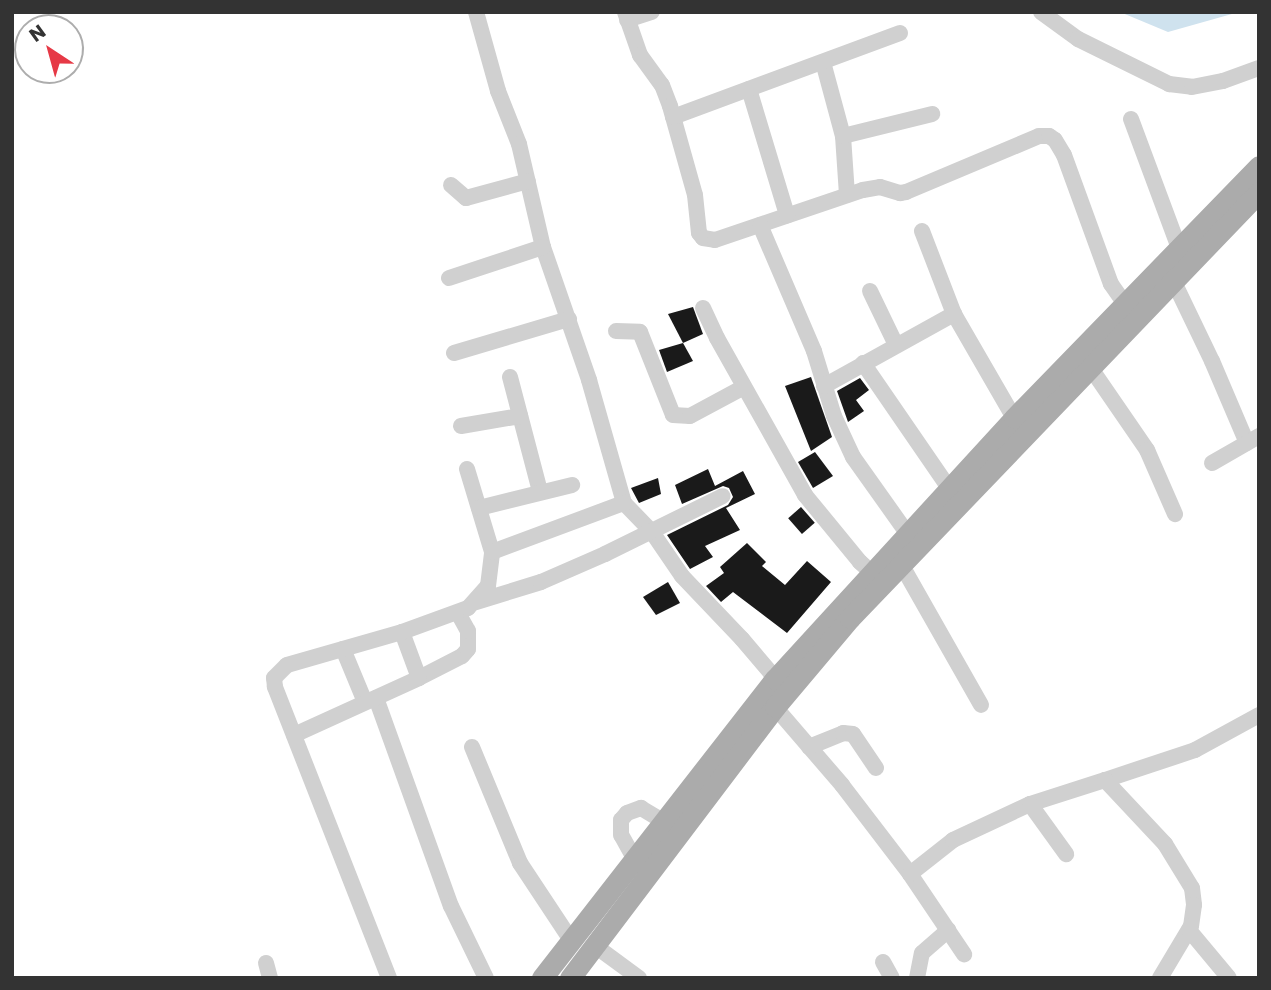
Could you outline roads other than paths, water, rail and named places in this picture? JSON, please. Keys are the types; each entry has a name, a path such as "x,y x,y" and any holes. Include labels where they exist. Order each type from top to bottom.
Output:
{"main road":[{"path":"779,693 901,564 914,534 949,488 1125,304 1171,273 1179,248 1259,166"},
{"path":"542,978 634,859 670,822 779,693 871,572 1090,367 1171,273 1259,192"},
{"path":"570,978 594,945 670,822"}],"street":[{"path":"476,12 498,91 519,144 543,247 569,319 624,503 652,532 669,561 742,639 779,693 809,747 910,874 964,954"},
{"path":"652,12 626,16 640,55 662,85 695,195 699,233 703,238 715,240 847,195 880,187 900,194 1040,136 1049,136 1055,140 1064,155 1111,284 1125,304"},
{"path":"1041,12 1078,39 1169,84 1192,87 1223,81 1259,68"},
{"path":"673,117 900,33"},
{"path":"823,62 843,136 847,195"},
{"path":"749,89 787,215"},
{"path":"843,136 932,114"},
{"path":"1131,119 1179,248"},
{"path":"451,185 466,198 528,181"},
{"path":"760,225 814,351 834,416 853,457 868,483 914,534"},
{"path":"922,230 954,314 1014,418"},
{"path":"449,278 543,247"},
{"path":"1171,273 1253,440 1212,463"},
{"path":"870,291 896,345"},
{"path":"703,308 805,495 871,572"},
{"path":"824,386 954,314"},
{"path":"454,353 569,319"},
{"path":"617,331 640,332 673,415 690,416 744,387"},
{"path":"863,363 949,488"},
{"path":"1090,367 1147,450 1175,514"},
{"path":"510,377 540,491"},
{"path":"461,426 520,416"},
{"path":"389,978 293,735 274,678 287,665 402,632 458,613 474,602 488,586 492,552 467,468"},
{"path":"479,508 572,485"},
{"path":"474,602 541,582 652,532 723,496"},
{"path":"492,552 624,503"},
{"path":"901,564 981,705"},
{"path":"293,735 462,656 468,649 468,631 458,613"},
{"path":"402,632 419,678"},
{"path":"343,649 371,700 451,906 486,978"},
{"path":"910,874 953,840 1030,804 1168,762 1259,715"},
{"path":"809,747 843,733 853,734 876,768"},
{"path":"472,747 520,863 571,940"},
{"path":"1105,780 1165,845 1192,888 1194,905 1189,930 1160,978"},
{"path":"1030,804 1066,854"},
{"path":"634,859 621,835 621,820 627,813 641,808 670,822"},
{"path":"917,978 922,953 948,930"},
{"path":"1189,930 1229,978"},
{"path":"594,945 639,978"},
{"path":"883,962 892,978"}],"water":[{"path":"1120,12 1239,12 1168,32"}]}
